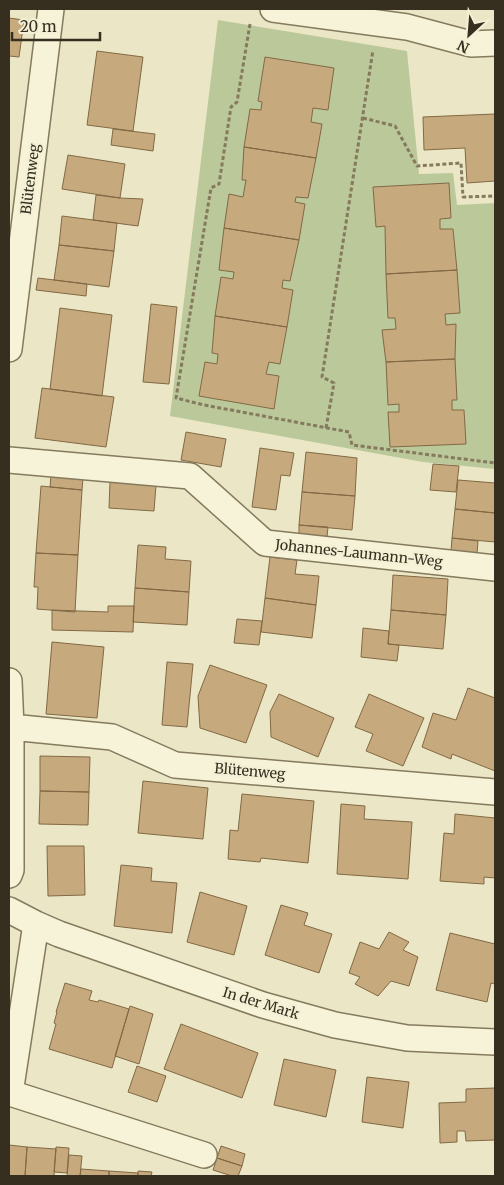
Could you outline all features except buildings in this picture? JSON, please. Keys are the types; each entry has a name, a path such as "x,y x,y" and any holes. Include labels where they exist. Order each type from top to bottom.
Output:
{"street":[{"name":"Blütenweg","path":"9,349 51,9"},
{"path":"262,13 378,22 407,27 471,44 495,43"},
{"name":"Johannes-Laumann-Weg","path":"9,460 190,476 265,543 495,568"},
{"path":"9,681 11,727 11,870 9,875"},
{"name":"Blütenweg","path":"11,727 112,737 175,765 495,792"},
{"name":"In der Mark","path":"9,910 59,934 262,1005 335,1025 407,1038 495,1042"},
{"path":"36,924 9,1093 204,1154"}],"path":[{"path":"262,13 237,102 230,107 219,184 211,188 176,398 349,432 352,445 495,463"},
{"path":"326,428 334,383 322,377 378,22"},
{"path":"363,118 395,126 417,166 461,163 463,197 495,196"}],"green space":[{"path":"218,20 407,51 419,174 453,173 457,205 495,203 495,469 423,462 170,416"}]}
